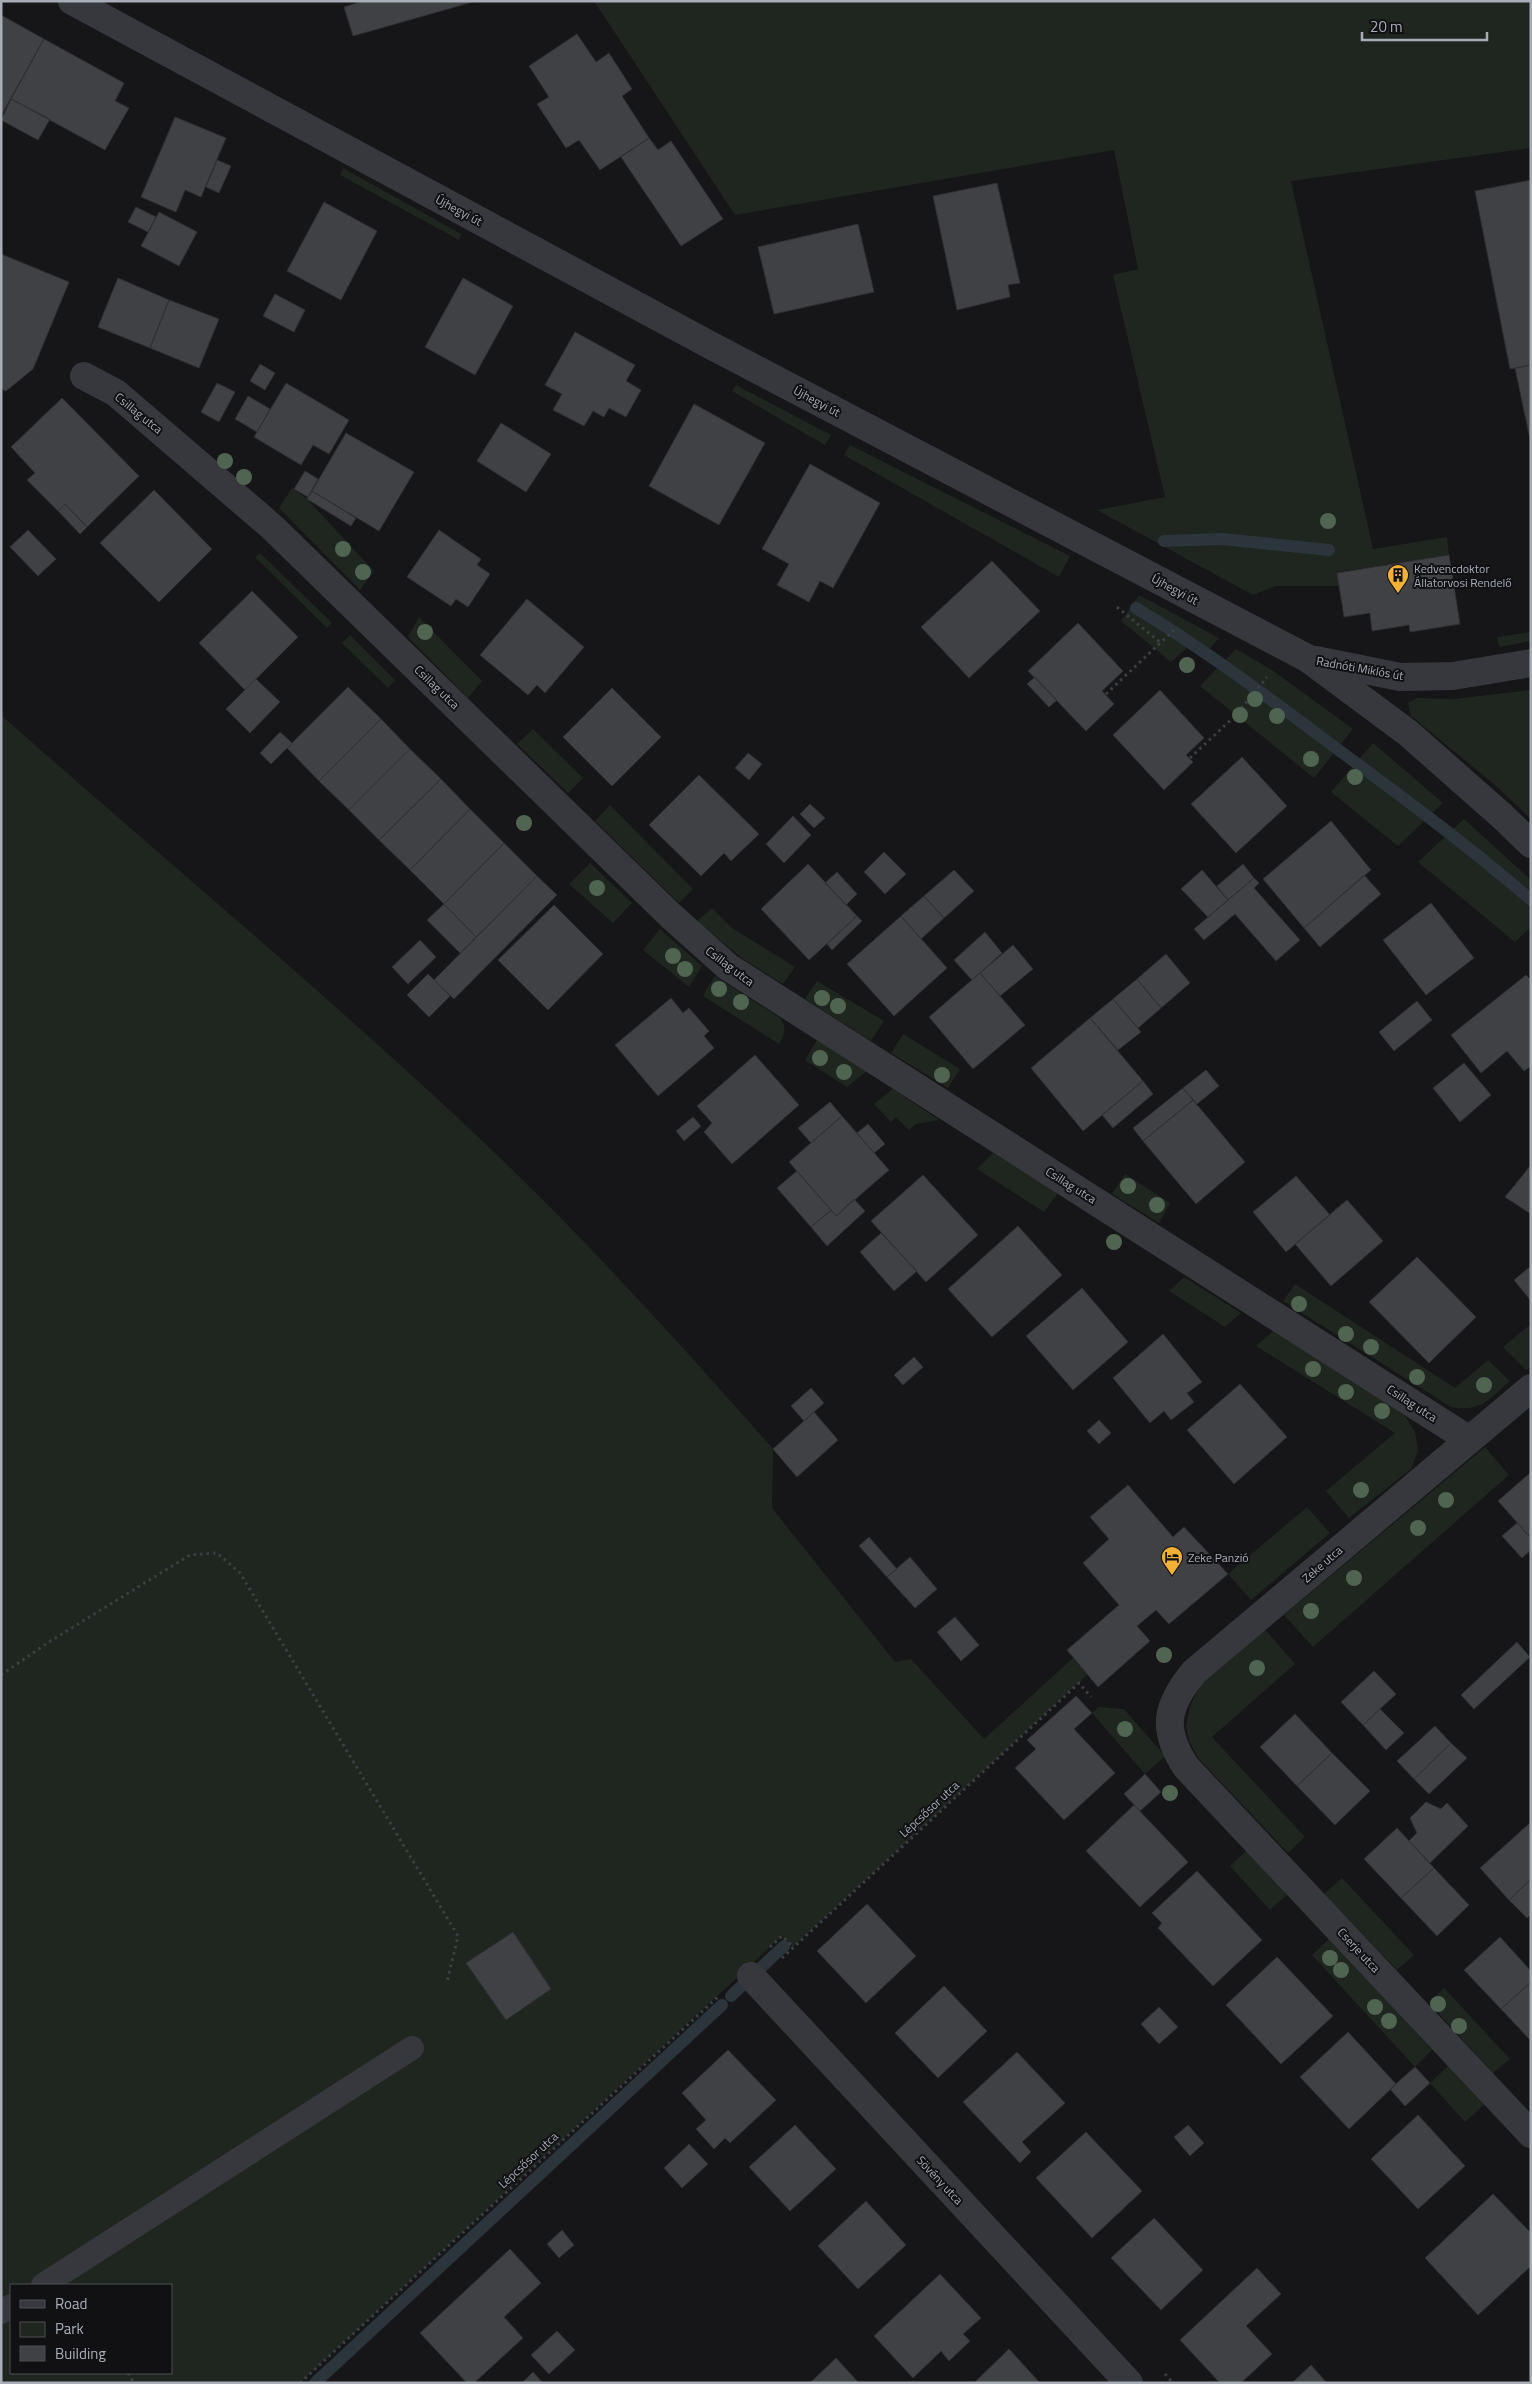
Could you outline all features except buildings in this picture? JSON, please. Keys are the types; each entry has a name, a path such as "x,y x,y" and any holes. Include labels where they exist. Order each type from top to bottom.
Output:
{"street":[{"name":"Újhegyi út","path":"72,1 710,345 1307,658 1408,733 1531,844"},
{"name":"Csillag utca","path":"84,376 116,393 272,527 663,908 728,967 1468,1439"},
{"name":"Radnóti Miklós út","path":"1307,658 1400,677 1453,676 1531,663"},
{"name":"Zeke utca","path":"1186,1767 1174,1748 1169,1725 1173,1705 1180,1690 1194,1672 1468,1439 1531,1388"},
{"name":"Cserje utca","path":"1186,1767 1531,2134"},
{"name":"Sövény utca","path":"751,1976 1129,2383"}],"lane":[{"path":"45,2284 412,2048"}],"path":[{"path":"1117,607 1161,643"},
{"path":"1106,694 1167,637"},
{"path":"1190,758 1236,715 1265,679"},
{"path":"1,1675 49,1642 190,1555 217,1552 240,1573 458,1936 447,1982"},
{"name":"Lépcsősor utca","path":"778,1961 1079,1683 1091,1697"},
{"path":"767,1950 782,1936 793,1947"},
{"name":"Lépcsősor utca","path":"300,2383 727,1989"}],"green space":[{"path":"594,1 1531,1 1531,148 1291,181 1373,549 1447,537 1449,555 1337,572 1339,586 1276,586 1253,595 1097,510 1165,497 1113,275 1138,269 1114,150 735,215"},
{"path":"343,168 461,234 459,240 340,175"},
{"path":"736,385 831,435 825,445 732,391"},
{"path":"850,445 1070,556 1059,577 844,455"},
{"path":"292,488 307,499 374,571 360,590 279,508"},
{"path":"260,553 332,623 327,628 255,557"},
{"path":"1139,595 1219,638 1203,657 1188,647 1171,662 1121,621"},
{"path":"419,617 482,681 468,698 408,637"},
{"path":"1531,632 1531,641 1499,647 1497,637"},
{"path":"350,635 395,680 388,688 342,643"},
{"path":"1236,649 1272,670 1353,729 1314,778 1200,686"},
{"path":"1531,690 1531,819 1495,785 1411,716 1408,703 1418,698 1454,699"},
{"path":"1,715 417,1080 514,1172 628,1288 773,1449 772,1508 895,1662 911,1659 984,1739 1073,1658 1087,1675 793,1947 782,1936 300,2383 1,2383"},
{"path":"533,729 583,778 568,793 517,744"},
{"path":"1373,743 1443,803 1398,846 1331,792"},
{"path":"610,805 693,889 679,903 595,821"},
{"path":"1464,819 1531,880 1531,927 1515,942 1418,862"},
{"path":"590,863 632,903 613,923 569,884"},
{"path":"712,908 732,928 795,967 783,984 743,959 697,921"},
{"path":"660,929 702,966 689,987 643,950"},
{"path":"715,976 780,1018 784,1025 784,1031 779,1044 703,996"},
{"path":"817,981 884,1021 871,1041 805,999"},
{"path":"903,1034 960,1069 948,1088 891,1053"},
{"path":"817,1040 867,1071 847,1087 805,1060"},
{"path":"893,1089 939,1120 916,1124 909,1130 896,1117 891,1122 874,1104"},
{"path":"993,1153 1058,1193 1044,1212 977,1169"},
{"path":"1125,1174 1170,1203 1159,1223 1112,1194"},
{"path":"1184,1277 1241,1313 1225,1327 1169,1291"},
{"path":"1295,1284 1455,1388 1488,1360 1510,1381 1484,1403 1470,1408 1451,1407 1283,1301"},
{"path":"1531,1324 1531,1366 1526,1370 1503,1347"},
{"path":"1273,1331 1392,1405 1406,1417 1415,1432 1418,1451 1411,1469 1349,1518 1326,1491 1395,1433 1256,1346"},
{"path":"1485,1447 1509,1475 1313,1647 1284,1615"},
{"path":"1307,1507 1330,1533 1251,1600 1228,1574"},
{"path":"1264,1628 1295,1664 1212,1737 1305,1837 1288,1853 1199,1759 1189,1741 1186,1726 1190,1706 1202,1682"},
{"path":"1099,1707 1124,1709 1165,1756 1145,1774 1092,1713"},
{"path":"1247,1850 1288,1894 1270,1910 1230,1866"},
{"path":"1342,1878 1414,1955 1397,1970 1324,1894"},
{"path":"1330,1938 1432,2050 1415,2067 1312,1955"},
{"path":"1444,1988 1510,2059 1493,2073 1429,2003"},
{"path":"1449,2065 1485,2104 1465,2122 1430,2083"}],"waterway":[{"path":"1164,541 1222,539 1329,550"},
{"path":"1136,608 1214,659 1290,714 1485,861 1531,900"},
{"path":"731,1996 784,1946"},
{"path":"315,2383 722,2005"}],"place":[{"name":"Kedvencdoktor Állatorvosi Rendelő","path":"1398,594"},
{"name":"Zeke Panzió","path":"1172,1576"}]}
